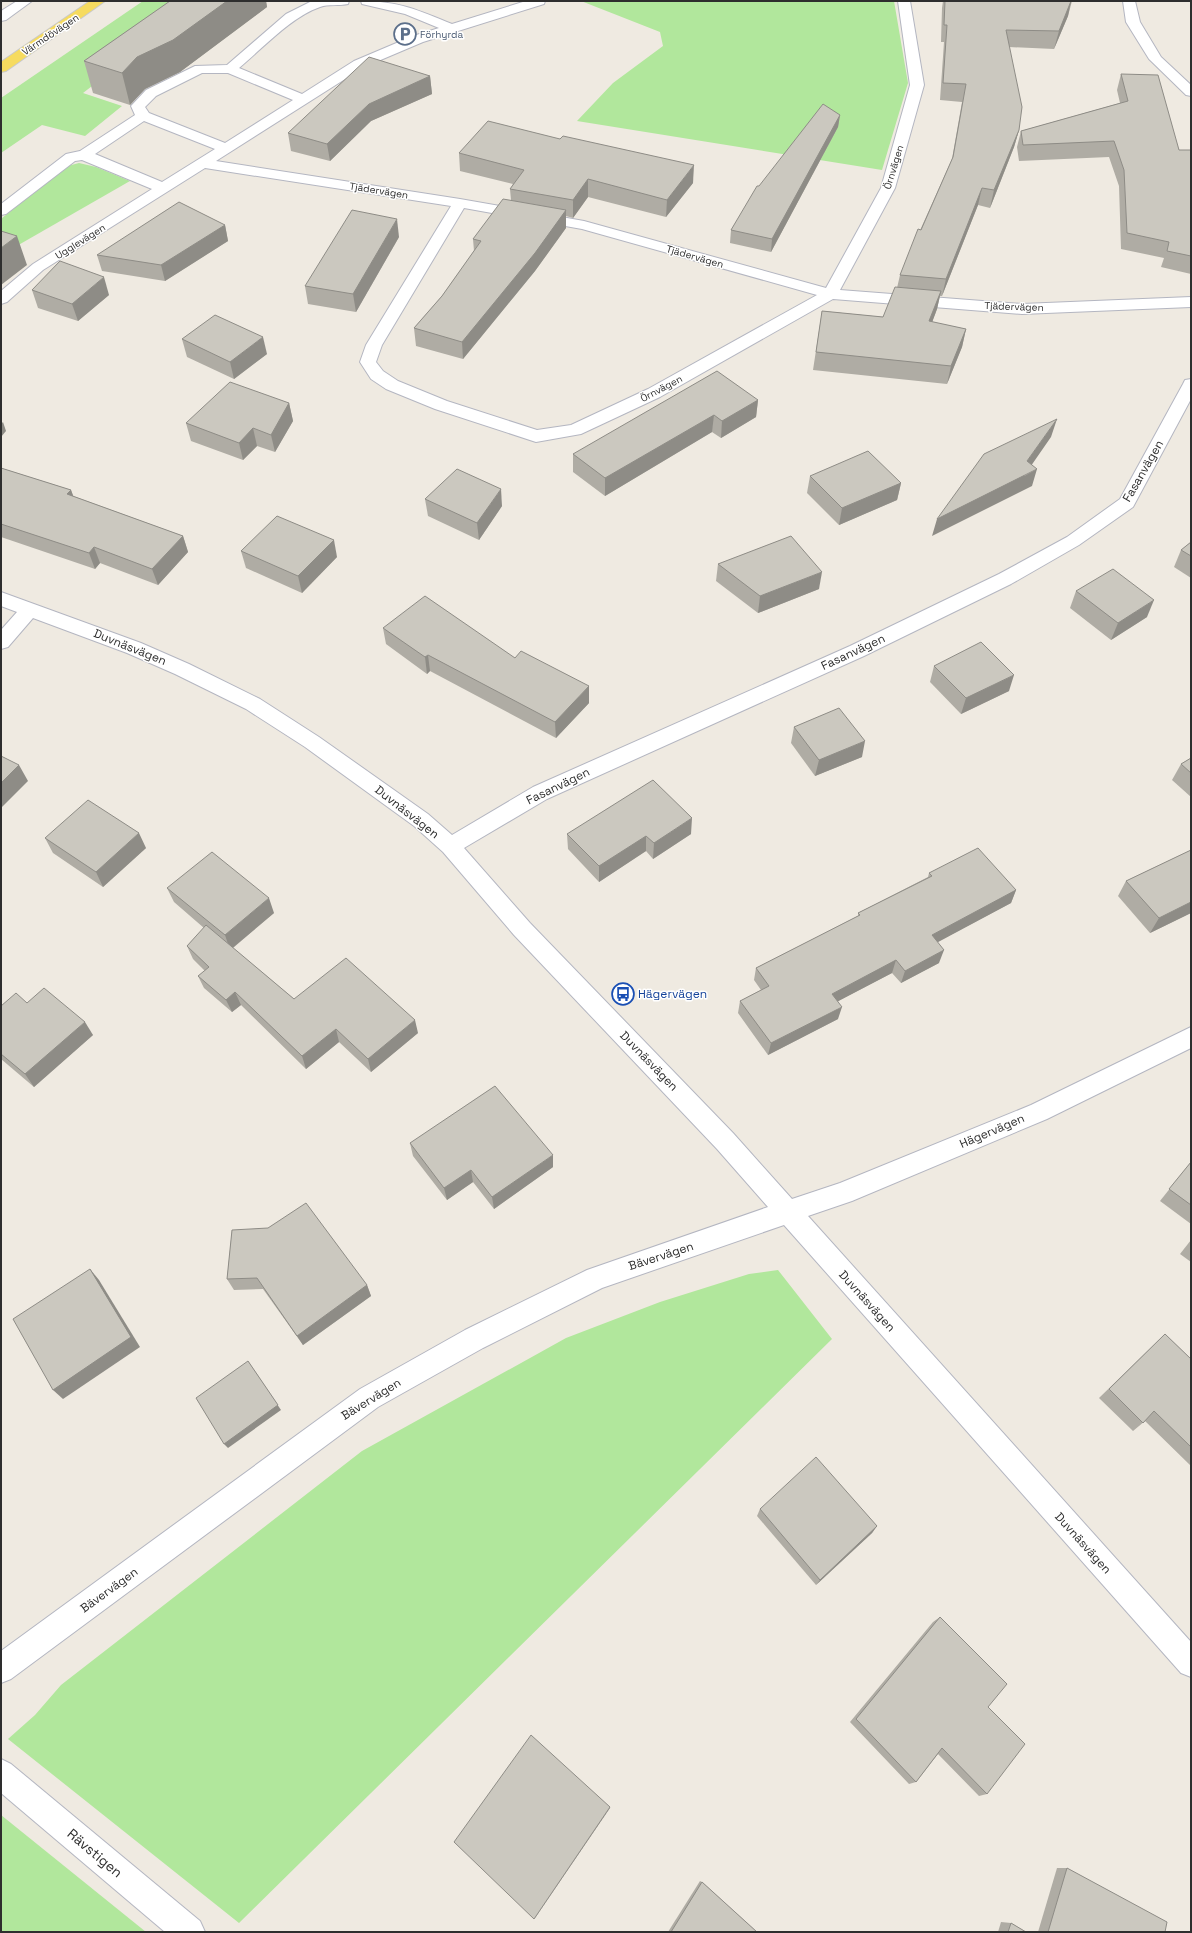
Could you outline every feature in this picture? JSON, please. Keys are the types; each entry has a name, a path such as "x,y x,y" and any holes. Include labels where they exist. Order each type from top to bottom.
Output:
{"main road":[{"name":"Värmdövägen","path":"1,68 99,1"}],"street":[{"path":"1,17 26,1"},
{"path":"230,69 291,17 318,3 343,1"},
{"path":"367,1 409,11 452,29"},
{"name":"Ugglevägen","path":"1,299 38,267 359,64 418,39 539,1"},
{"name":"Örnvägen","path":"460,203 374,345 368,362 377,375 392,386 441,405 536,436 575,430 654,393 830,294 888,188 917,85 904,1"},
{"path":"1130,1 1134,22 1156,59 1191,92"},
{"path":"226,148 143,116 138,106 151,93 200,69 230,69 302,99"},
{"path":"1,211 71,157 84,155 143,116"},
{"path":"84,155 163,188"},
{"name":"Tjädervägen","path":"203,163 460,203 584,225 830,294 1022,309 1191,302"},
{"name":"Fasanvägen","path":"450,846 540,793 857,651 1005,579 1073,542 1127,503 1191,384"},
{"name":"Duvnäsvägen","path":"1,599 134,648 182,669 253,704 312,742 421,820 450,846 522,929 725,1141 1191,1663"},
{"path":"1,642 30,609"},
{"name":"Hägervägen","path":"787,1212 843,1193 1039,1112 1191,1037"},
{"name":"Bävervägen","path":"1,1669 288,1456 369,1398 474,1339 596,1278 787,1212"},
{"name":"Rävstigen","path":"1,1774 189,1932"}],"green space":[{"path":"143,1 209,1 131,56 83,93 122,106 85,136 42,125 1,153 1,98"},
{"path":"581,1 894,1 908,83 882,170 577,121 613,83 663,46 660,32"},
{"path":"79,163 96,167 130,181 1,255 1,219 64,167"},
{"path":"778,1270 832,1339 239,1923 8,1739 35,1715 61,1685 362,1451 566,1338 660,1302 749,1274"},
{"path":"1,1815 146,1932 1,1932"}],"building":[{"path":"170,1 227,1 173,40 137,57 122,73 84,61"},
{"path":"945,1 1071,1 1059,31 1006,30 1022,107 1019,130 994,190 982,188 946,279 900,275 918,229 921,230 953,157 966,84 943,83 947,25 944,25"},
{"path":"369,57 430,76 369,104 327,144 288,133"},
{"path":"1121,74 1158,75 1179,150 1191,150 1191,256 1167,251 1169,242 1127,233 1124,170 1114,141 1023,145 1021,131 1128,101"},
{"path":"823,104 840,115 772,239 731,230 757,186 759,186"},
{"path":"488,121 560,139 563,136 694,165 667,200 588,179 573,200 510,189 524,170 459,153"},
{"path":"503,199 566,210 535,253 462,342 414,328 442,296 481,241 473,239"},
{"path":"179,202 225,225 161,265 97,255"},
{"path":"352,210 397,219 353,294 305,286"},
{"path":"1,231 17,236 1,248"},
{"path":"60,261 104,277 72,304 32,290"},
{"path":"895,287 941,291 929,321 966,329 951,366 816,352 822,311 883,317"},
{"path":"215,315 263,337 230,362 182,339"},
{"path":"717,371 758,400 722,421 714,415 605,478 573,454"},
{"path":"230,382 289,403 271,435 253,428 239,443 186,423"},
{"path":"1057,419 1027,461 1037,469 937,519 984,454"},
{"path":"868,451 901,483 842,508 810,476"},
{"path":"1,468 71,490 67,494 183,536 152,569 94,547 89,553 1,524"},
{"path":"457,469 501,489 477,523 425,499"},
{"path":"277,516 334,540 298,576 241,551"},
{"path":"791,536 822,572 760,596 718,564"},
{"path":"1191,542 1191,556 1181,550"},
{"path":"1113,569 1154,600 1118,623 1076,591"},
{"path":"425,596 515,658 521,651 589,686 555,722 428,655 425,657 383,628"},
{"path":"981,642 1014,675 966,698 934,666"},
{"path":"839,708 865,741 819,760 794,727"},
{"path":"1,756 19,765 1,783"},
{"path":"1191,758 1191,773 1181,764"},
{"path":"653,780 692,818 654,843 646,836 599,866 567,834"},
{"path":"88,800 139,833 96,872 45,838"},
{"path":"978,848 1016,890 932,935 944,950 905,971 896,960 832,994 842,1007 771,1043 740,1001 769,986 756,968 860,915 858,913 932,876 929,873"},
{"path":"1191,850 1191,902 1159,918 1126,881"},
{"path":"212,852 269,898 225,935 167,888"},
{"path":"206,925 294,999 346,958 415,1020 368,1059 336,1029 302,1056 235,992 226,1000 198,976 209,967 187,946"},
{"path":"44,988 85,1022 25,1074 1,1054 1,1006 16,993 27,1003"},
{"path":"495,1086 553,1155 492,1197 471,1170 444,1188 410,1143"},
{"path":"1191,1162 1191,1205 1169,1189"},
{"path":"306,1203 367,1285 297,1336 257,1278 227,1279 232,1230 268,1228"},
{"path":"90,1269 131,1337 53,1390 13,1319"},
{"path":"1165,1334 1191,1359 1191,1447 1154,1411 1143,1423 1109,1389"},
{"path":"248,1361 278,1405 224,1444 196,1398"},
{"path":"816,1457 877,1526 820,1580 760,1509"},
{"path":"940,1617 1007,1684 988,1707 1025,1744 987,1794 942,1748 916,1782 856,1719"},
{"path":"531,1735 610,1807 534,1919 454,1842"},
{"path":"1067,1868 1167,1922 1165,1932 1048,1932"},
{"path":"702,1882 757,1932 671,1932"},
{"path":"1011,1923 1026,1932 1008,1932"}],"place":[{"name":"Förhyrda","path":"405,34"},
{"name":"Hägervägen","path":"623,994"}]}
